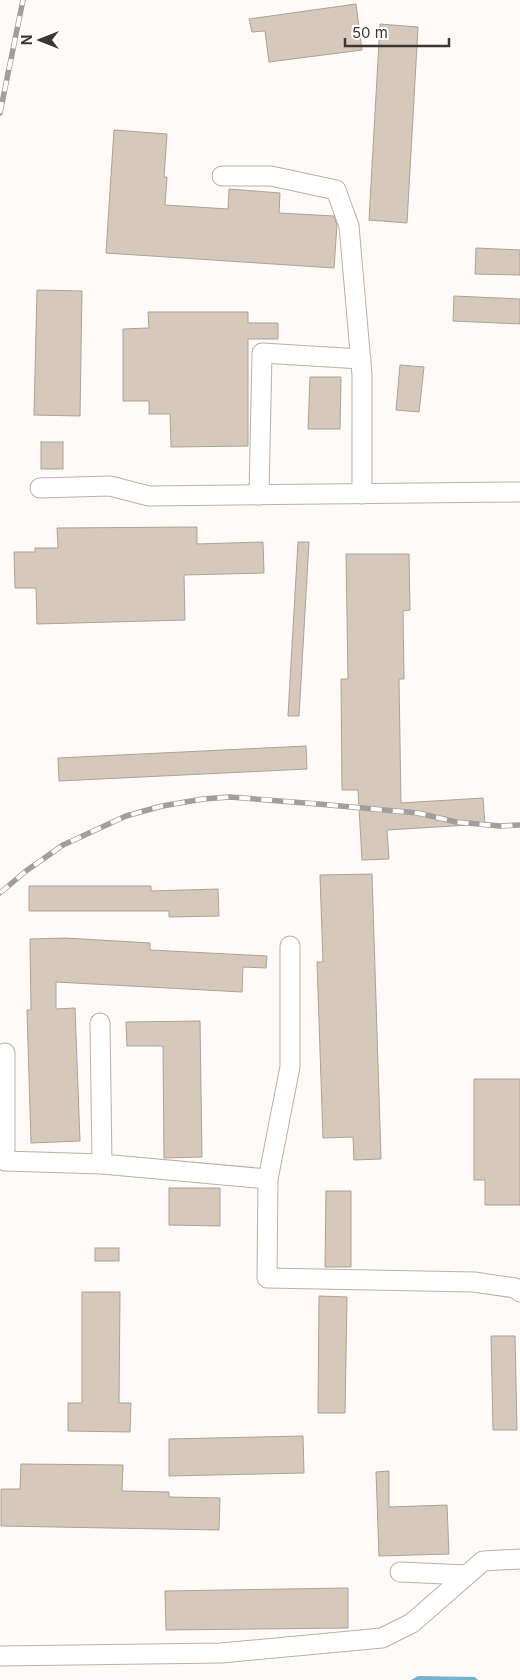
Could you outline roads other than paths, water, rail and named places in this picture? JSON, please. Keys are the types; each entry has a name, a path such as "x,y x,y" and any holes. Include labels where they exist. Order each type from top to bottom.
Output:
{"street":[{"path":"222,176 271,176 336,190 349,226 361,359 362,494"},
{"path":"259,495 262,353 361,359"},
{"path":"40,488 110,486 149,496 520,492"},
{"path":"290,946 290,1067 268,1179 267,1278 474,1282 516,1288 520,1292"},
{"path":"100,1023 102,1164"},
{"path":"5,1053 5,1162 102,1164 268,1179"},
{"path":"0,1656 221,1653 382,1638 412,1623 483,1561 520,1559"},
{"path":"400,1572 467,1575"}],"water":[{"path":"418,1676 475,1677 478,1680 411,1680"}],"railway":[{"path":"0,113 23,0"},
{"path":"0,893 26,871 63,845 126,816 162,806 203,799 230,797 318,804 418,813 456,822 500,826 520,825"}]}
